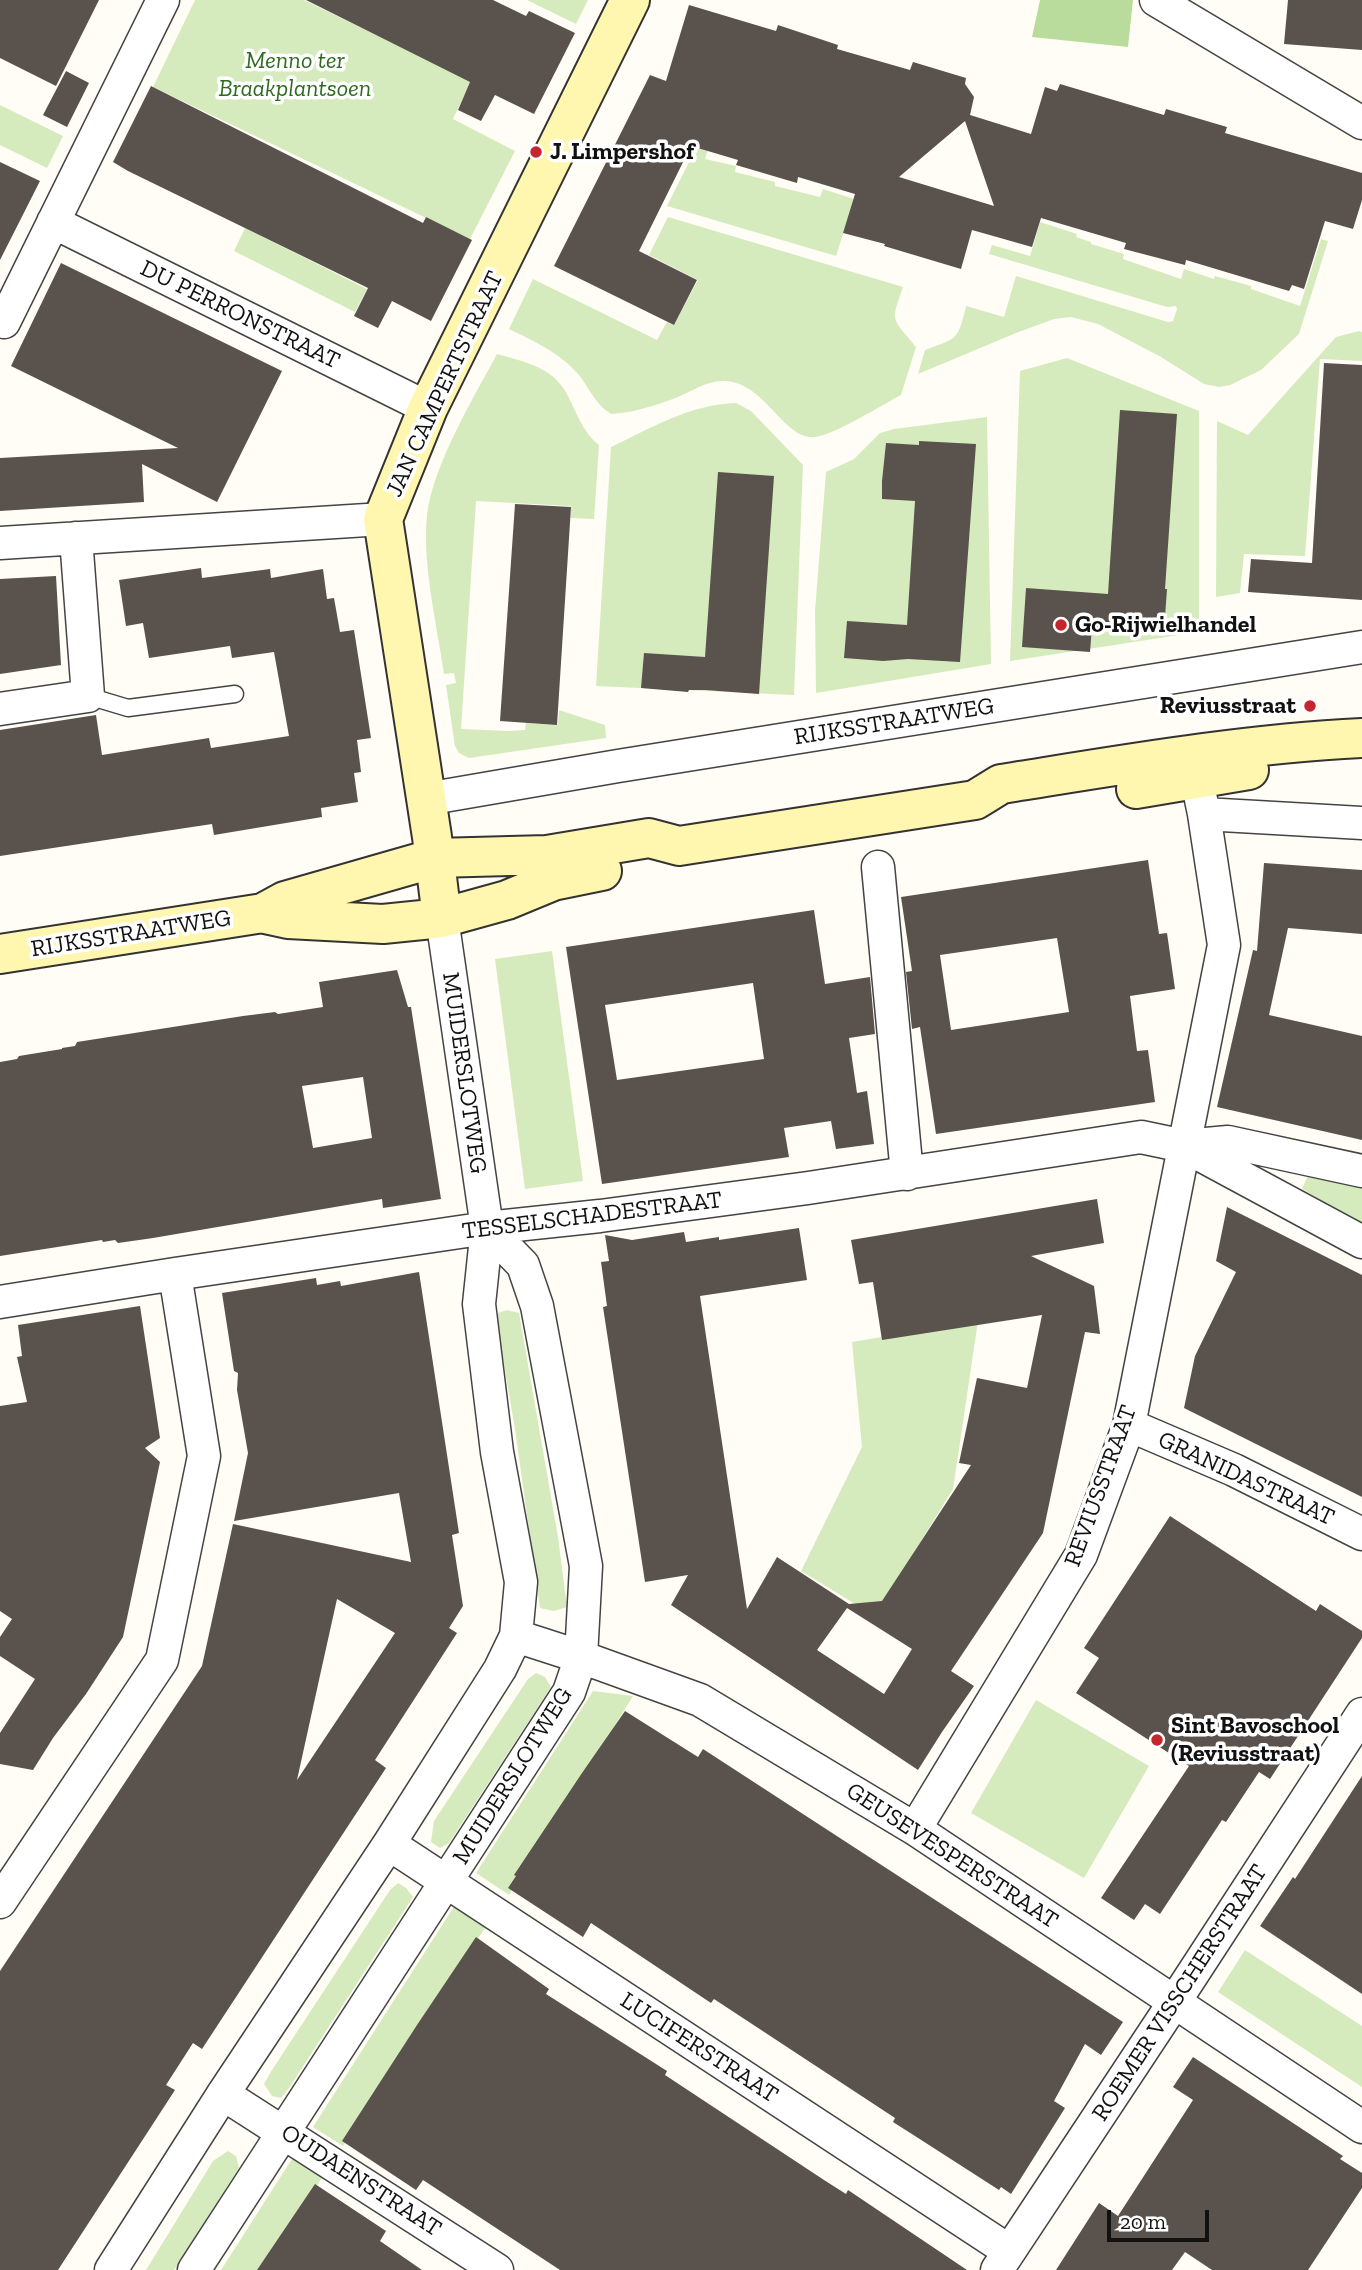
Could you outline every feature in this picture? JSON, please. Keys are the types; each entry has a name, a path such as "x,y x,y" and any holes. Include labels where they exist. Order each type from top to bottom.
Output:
{"main road":[{"name":"JAN CAMPERTSTRAAT","path":"442,918 383,519 428,408 630,0"},
{"name":"RIJKSSTRAATWEG","path":"1198,782 1297,741 1362,738"},
{"name":"RIJKSSTRAATWEG","path":"263,913 288,919 383,924 442,918 507,900 553,881 652,862 679,846 975,800 1000,784 1198,782 1299,761 1362,759"},
{"name":"RIJKSSTRAATWEG","path":"0,954 263,913 285,901 435,858 547,855 649,838 679,846"}],"street":[{"path":"5,322 163,0"},
{"path":"1165,2 1362,123"},
{"name":"DU PERRONSTRAAT","path":"53,222 428,408"},
{"path":"0,543 383,519"},
{"path":"0,709 88,696 76,538"},
{"name":"RIJKSSTRAATWEG","path":"426,799 1362,648"},
{"path":"1198,782 1362,823"},
{"name":"REVIUSSTRAAT","path":"915,1829 1081,1555 1129,1424 1224,945 1198,782"},
{"path":"878,867 907,1174"},
{"name":"MUIDERSLOTWEG","path":"111,2270 223,2094 389,1844 500,1669 516,1636 521,1582 497,1452 479,1304 487,1228 442,918"},
{"name":"TESSELSCHADESTRAAT","path":"0,1302 175,1273 487,1228 600,1216 907,1174 1141,1137 1184,1146 1362,1242"},
{"name":"TESSELSCHADESTRAAT","path":"1184,1146 1228,1142 1362,1171"},
{"name":"MUIDERSLOTWEG","path":"194,2270 569,1692 582,1657 586,1566 537,1306 523,1265 487,1228"},
{"path":"0,1902 162,1660 204,1456 175,1273"},
{"name":"GRANIDASTRAAT","path":"1129,1424 1234,1470 1362,1534"},
{"name":"GEUSEVESPERSTRAAT","path":"516,1636 700,1700 915,1829 1362,2127"},
{"name":"ROEMER VISSCHERSTRAAT","path":"1003,2261 1362,1714"},
{"name":"LUCIFERSTRAAT","path":"389,1844 1003,2261"},
{"name":"OUDAENSTRAAT","path":"223,2094 497,2270"}],"lane":[{"path":"88,696 128,708 235,694"}],"green space":[{"name":"Menno ter Braakplantsoen","path":"195,0 304,0 471,81 453,119 515,151 470,239 153,87"},
{"path":"527,0 588,0 576,24"},
{"path":"1040,0 1133,0 1128,47 1032,37"},
{"path":"0,105 63,136 47,168 0,145"},
{"path":"716,108 720,110 705,159 736,166 735,172 775,182 775,186 820,197 823,189 854,199 836,256 667,206"},
{"path":"668,217 903,287 896,308 896,320 916,347 901,395 846,425 815,437 804,436 793,430 750,390 737,383 723,381 703,385 650,407 611,414 601,406 579,375 564,360 509,329 533,279 657,340 667,322 674,325 698,280 649,255"},
{"path":"1040,222 1077,234 1076,237 1091,244 1124,254 1123,259 1181,279 1184,269 1214,279 1215,276 1251,286 1251,289 1300,306 1321,239 1328,241 1299,334 1261,370 1230,385 1219,387 1204,384 1161,357 1098,324 1071,317 1054,319 1016,333 918,374 925,350 950,340 958,332 966,306 1004,317 1016,276 1168,322 1173,321 1176,306 1167,307 989,254 992,245 1030,256"},
{"path":"245,228 367,289 355,312 234,251"},
{"path":"1362,332 1362,361 1320,359 1305,556 1244,554 1240,593 1216,597 1217,421 1248,435 1336,337"},
{"path":"497,354 534,365 558,381 583,426 599,445 594,519 571,518 571,506 476,501 461,729 509,731 525,730 526,723 558,725 559,710 605,725 606,738 469,758 459,753 455,746 446,685 456,683 454,673 444,674 428,574 427,515 445,454"},
{"path":"1067,358 1199,411 1199,632 1010,661 1020,371"},
{"path":"736,403 751,411 803,465 794,695 596,686 611,447 687,412"},
{"path":"987,417 991,664 816,693 815,611 826,472 854,459 880,433"},
{"path":"552,951 583,1181 525,1189 495,959"},
{"path":"1309,1173 1362,1184 1362,1224 1302,1189"},
{"path":"507,1310 519,1313 558,1537 567,1607 554,1611 540,1608 497,1323 498,1313"},
{"path":"978,1321 953,1489 875,1616 801,1571 862,1447 852,1342"},
{"path":"536,1673 545,1677 551,1687 449,1843 440,1848 431,1842 434,1821 528,1679"},
{"path":"593,1691 633,1696 509,1895 476,1873"},
{"path":"1036,1700 1149,1766 1084,1878 971,1813"},
{"path":"398,1883 413,1897 289,2088 281,2098 272,2096 264,2084 272,2070 390,1890"},
{"path":"462,1894 494,1914 343,2146 313,2127"},
{"path":"1245,1950 1362,2026 1362,2087 1218,1992"},
{"path":"299,2148 329,2167 262,2270 221,2270"},
{"path":"228,2151 236,2156 239,2168 174,2270 146,2270 213,2161"}],"building":[{"path":"0,0 99,0 56,86 0,58"},
{"path":"306,0 493,0 526,16 529,11 575,33 534,114 495,95 481,121 458,110 470,82"},
{"path":"1288,0 1362,0 1362,50 1284,44"},
{"path":"689,5 776,31 778,25 838,45 837,49 910,70 913,62 966,78 965,84 974,97 970,115 1031,134 1045,87 1057,91 1060,84 1164,115 1166,109 1227,127 1225,133 1362,173 1362,200 1353,229 1325,221 1304,289 1292,285 1289,291 1186,260 1185,265 1124,249 1126,243 1041,218 1032,247 972,230 961,269 843,233 855,194 798,177 797,183 736,165 738,160 691,146 639,251 697,280 674,325 554,266 650,75 666,81","holes":["965,121 994,206 899,177"]},
{"path":"66,71 89,83 67,127 43,115"},
{"path":"151,86 423,223 426,217 472,240 431,321 392,301 378,328 354,316 368,288 113,162"},
{"path":"0,162 40,181 0,260"},
{"path":"61,263 282,371 217,502 142,464 144,502 0,511 0,458 178,448 11,366"},
{"path":"1324,363 1362,365 1362,600 1248,592 1251,559 1312,563"},
{"path":"1120,410 1177,414 1164,631 1092,627 1090,652 1022,647 1026,588 1108,594"},
{"path":"919,441 976,444 960,662 844,658 847,621 907,625 915,501 882,499 882,481 886,443 919,445"},
{"path":"718,472 774,476 759,694 641,688 644,653 705,657"},
{"path":"515,504 571,507 557,725 500,721"},
{"path":"201,568 202,578 270,569 271,578 323,569 327,599 334,598 340,632 354,630 371,738 357,740 361,772 354,773 358,802 321,808 322,817 214,835 212,824 0,856 0,730 96,715 102,755 209,738 211,748 289,736 274,652 232,658 230,646 149,658 143,623 126,626 119,580"},
{"path":"56,576 61,665 0,674 0,579"},
{"path":"1148,860 1159,934 1167,933 1175,989 1130,996 1137,1051 1148,1050 1155,1102 936,1134 920,1027 912,1029 906,972 912,971 901,897","holes":["1057,938 1069,1012 951,1030 940,955"]},
{"path":"1264,863 1362,870 1362,934 1288,928 1269,1015 1362,1036 1362,1140 1217,1107 1253,950 1257,951"},
{"path":"814,910 825,984 870,977 875,1034 849,1038 857,1093 867,1091 874,1144 836,1149 831,1121 784,1128 789,1157 602,1184 566,947","holes":["753,983 764,1059 617,1080 605,1005"]},
{"path":"397,970 408,1007 411,1007 441,1199 383,1208 382,1199 153,1238 118,1243 115,1240 102,1240 0,1256 0,1062 75,1046 77,1042 243,1016 323,1007 319,982","holes":["363,1077 372,1138 313,1148 302,1086"]},
{"path":"1097,1199 1104,1243 1031,1256 1094,1286 1100,1334 1085,1332 1043,1533 951,1671 974,1686 918,1770 671,1605 688,1575 645,1582 603,1307 607,1306 601,1262 609,1261 605,1235 632,1240 684,1232 686,1242 799,1228 807,1280 700,1296 747,1609 777,1557 849,1604 882,1601 971,1465 959,1463 977,1378 1027,1388 1042,1315 882,1340 873,1282 859,1284 851,1240","holes":["847,1608 912,1649 884,1694 817,1650"]},
{"path":"1227,1207 1362,1275 1362,1497 1184,1408 1195,1356 1236,1272 1216,1261"},
{"path":"419,1272 459,1533 452,1535 463,1606 449,1628 457,1633 375,1760 386,1768 202,2049 193,2043 166,2085 175,2090 58,2270 0,2270 0,1971 202,1666 233,1524 411,1562 399,1493 234,1521 248,1453 237,1390 238,1373 234,1371 222,1293 316,1278 317,1285 340,1281 341,1286","holes":["337,1599 395,1633 297,1780"]},
{"path":"140,1306 160,1438 145,1448 160,1462 123,1637 33,1770 0,1764 0,1733 35,1679 0,1656 0,1637 12,1619 0,1611 0,1406 27,1402 17,1357 22,1356 18,1325"},
{"path":"1170,1516 1316,1611 1320,1604 1362,1631 1362,1638 1270,1779 1259,1772 1226,1822 1222,1820 1160,1914 1145,1904 1134,1920 1101,1898 1189,1766 1076,1693 1099,1658 1084,1648"},
{"path":"625,1711 698,1757 703,1749 1123,2022 1101,2055 1085,2044 1054,2101 1065,2108 1011,2194 1001,2187 999,2190 893,2122 895,2118 714,1999 711,2003 591,1923 583,1937 508,1888 516,1876 514,1875"},
{"path":"1362,1776 1362,1994 1260,1926 1293,1877 1295,1879"},
{"path":"476,1937 549,1989 546,1994 667,2071 665,2075 846,2194 848,2190 967,2270 560,2270 423,2180 416,2190 342,2141"},
{"path":"1193,2057 1343,2156 1340,2159 1362,2173 1362,2188 1308,2270 1212,2270 1185,2252 1172,2270 1056,2270 1099,2203 1118,2216 1193,2100 1173,2087"},
{"path":"315,2184 386,2231 380,2241 422,2270 257,2270"}],"place":[{"name":"J. Limpershof","path":"536,152"},
{"name":"Go-Rijwielhandel","path":"1061,625"},
{"name":"Reviusstraat","path":"1310,706"},
{"name":"Sint Bavoschool (Reviusstraat)","path":"1157,1740"}]}
